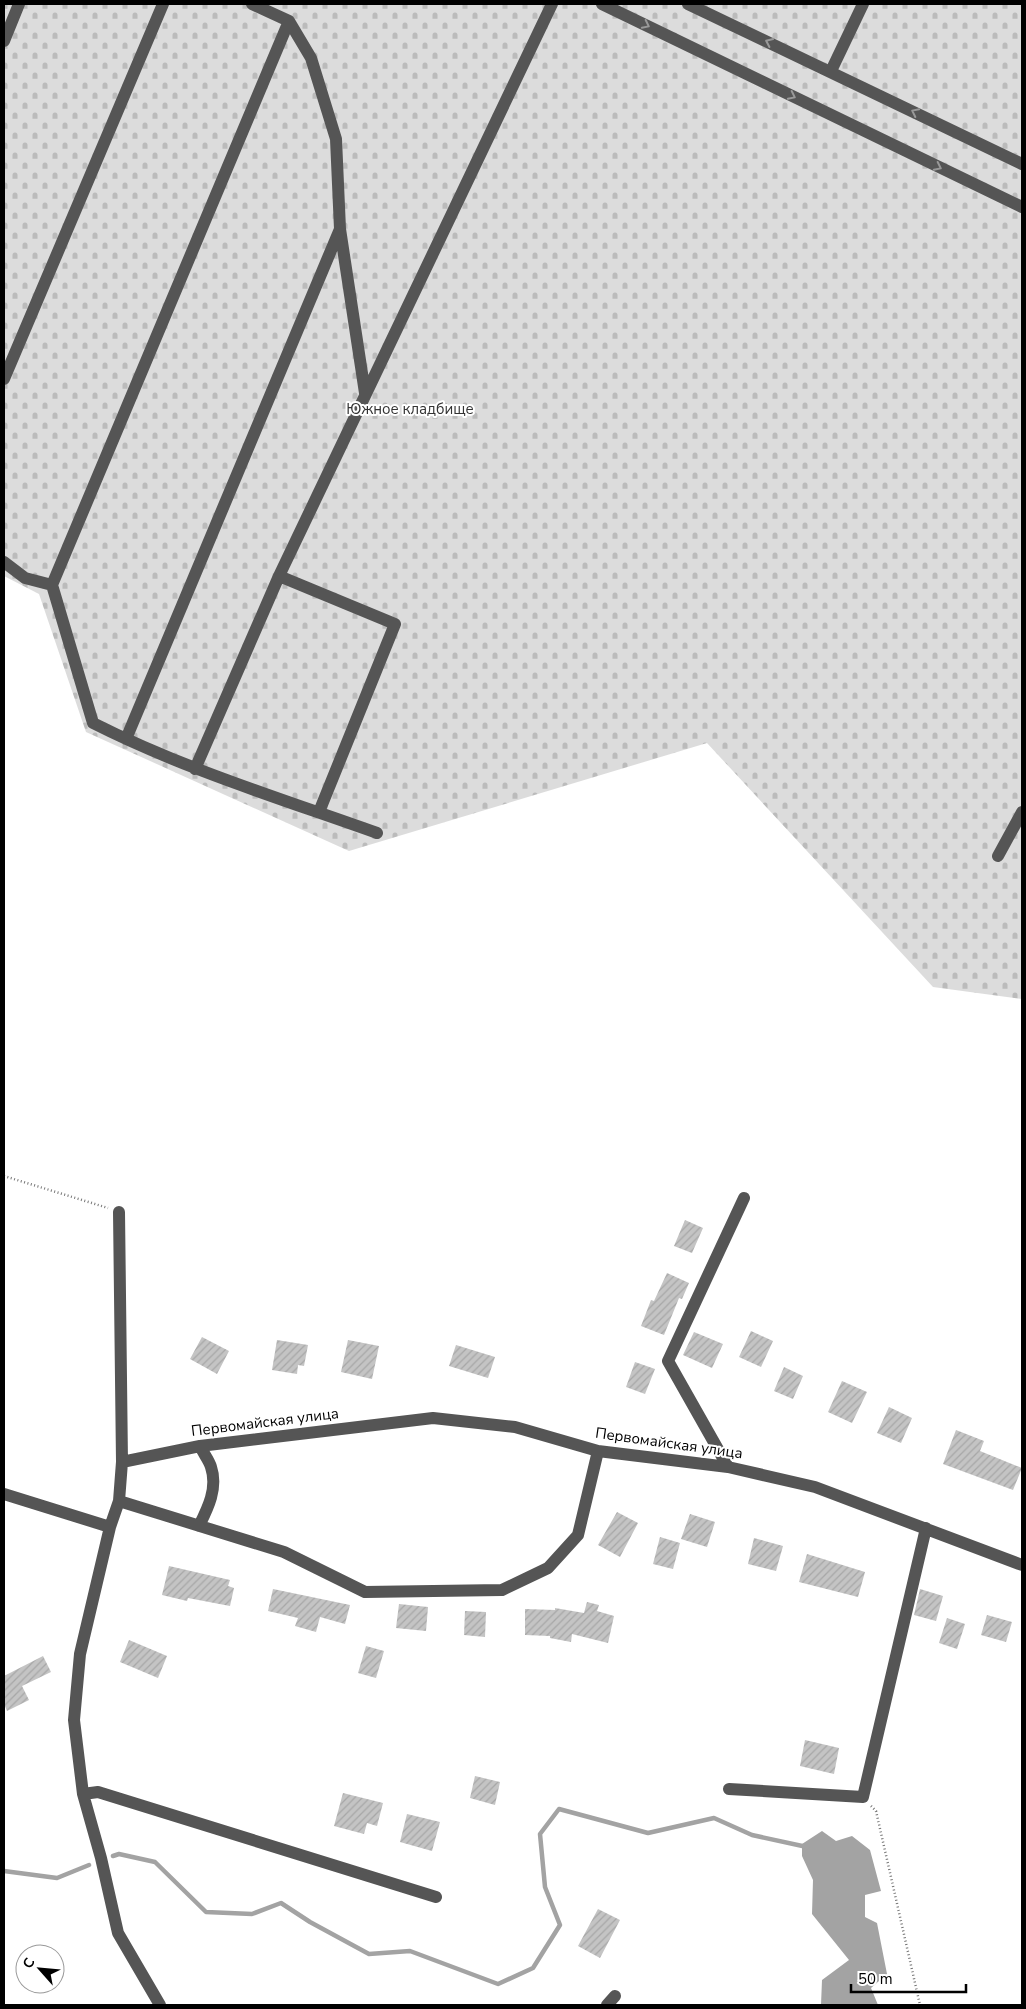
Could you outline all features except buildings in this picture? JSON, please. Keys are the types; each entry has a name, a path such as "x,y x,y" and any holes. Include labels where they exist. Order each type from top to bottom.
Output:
{"street":[{"path":"4,41 19,4"},
{"path":"4,379 163,4"},
{"path":"252,4 289,21 311,58 336,139 340,229 365,393"},
{"path":"195,769 279,576 552,4"},
{"path":"602,4 1022,207"},
{"path":"688,4 1022,164"},
{"path":"831,71 863,4"},
{"path":"289,21 52,585 93,723 126,740 195,769 377,833"},
{"path":"126,740 340,229"},
{"path":"4,562 25,578 52,585"},
{"path":"279,576 394,624 319,812"},
{"path":"998,856 1022,812"},
{"path":"728,1466 668,1361 744,1198"},
{"path":"118,1212 122,1462 119,1501 110,1527 80,1654 74,1720 83,1794 101,1858 118,1933 160,2005"},
{"name":"Первомайская улица","path":"122,1462 200,1446 433,1418 515,1427 598,1451 728,1466 815,1487 1022,1564"},
{"path":"199,1526 211,1502 213,1482 211,1468 200,1446"},
{"path":"119,1501 284,1552 365,1592 502,1590 548,1568 578,1535 598,1451"},
{"path":"4,1494 110,1527"},
{"path":"729,1789 863,1797 926,1528"},
{"path":"83,1794 98,1792 436,1896"}],"path":[{"path":"4,1176 118,1212"},
{"path":"863,1797 876,1811 920,2005"}],"green space":[{"name":"Южное кладбище","path":"4,4 1022,4 1022,999 933,987 707,743 349,851 86,732 39,594 4,576"}],"shaded area":[{"path":"822,1831 836,1841 852,1836 870,1850 881,1891 865,1895 865,1917 877,1923 887,1974 871,1988 878,2005 821,2005 822,1980 849,1960 812,1914 813,1880 802,1856 802,1844"}],"waterway":[{"path":"113,1856 119,1854 155,1862 206,1912 252,1914 281,1903 310,1922 369,1954 410,1951 498,1984 533,1968 560,1925 545,1887 540,1834 559,1809 648,1833 714,1818 752,1835 807,1847"},
{"path":"4,1871 57,1878 89,1865"}]}
